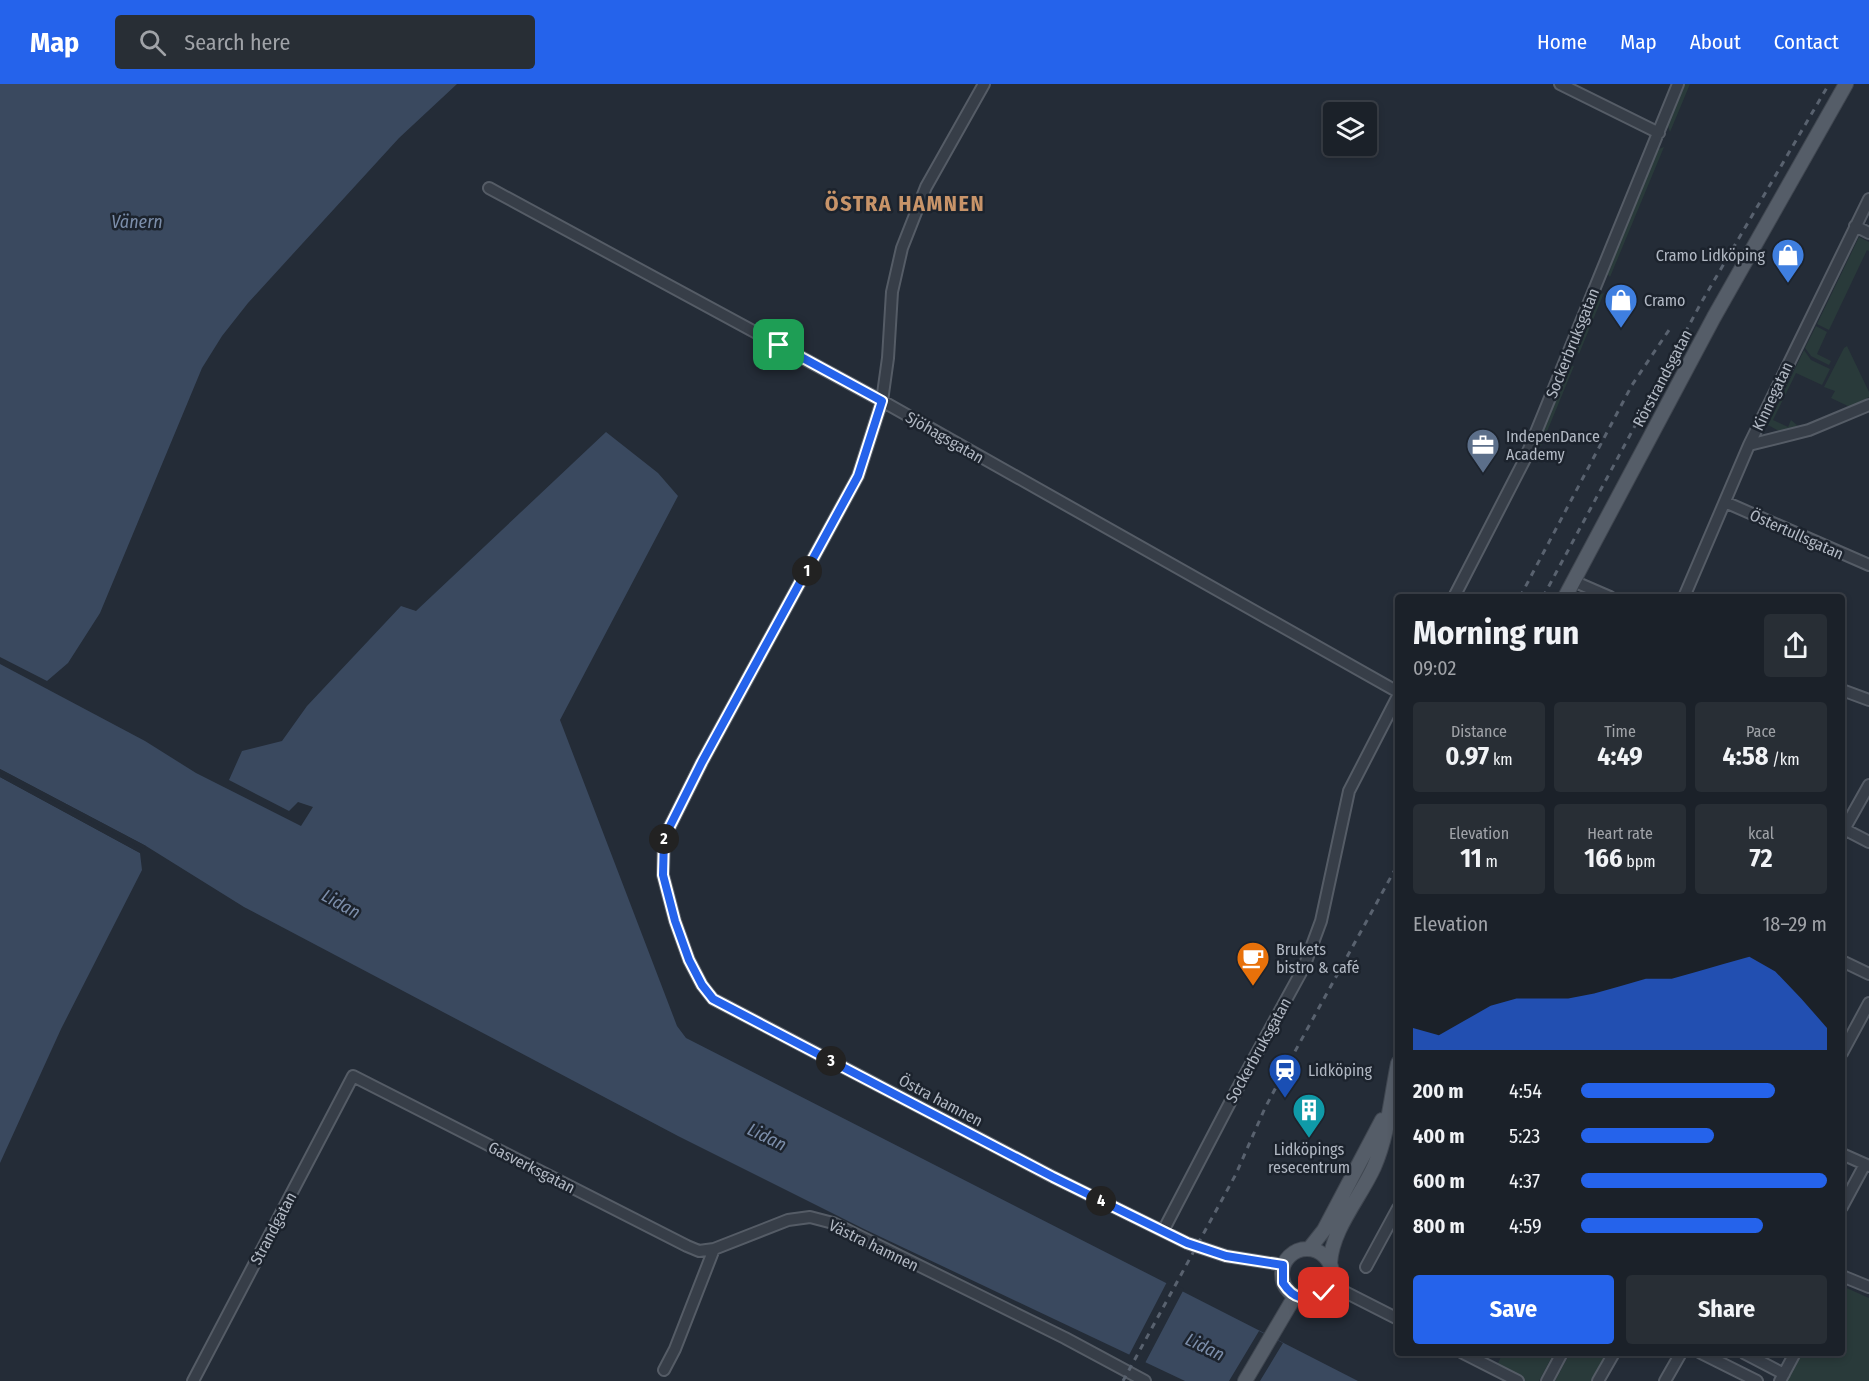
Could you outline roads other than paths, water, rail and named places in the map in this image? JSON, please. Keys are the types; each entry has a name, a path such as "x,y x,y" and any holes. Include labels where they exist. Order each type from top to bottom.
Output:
{"main road":[{"name":"Rörstrandsgatan","path":"1566,594 1714,317 1846,84"},
{"path":"1330,1263 1322,1253 1309,1249 1293,1253 1283,1265 1283,1283 1295,1296 1302,1299 1317,1297 1329,1287 1333,1244 1360,1196 1382,1147 1395,1080"},
{"path":"1309,1249 1337,1205 1391,1102"},
{"path":"1245,1381 1295,1296"}],"street":[{"name":"Östra hamnen","path":"984,84 926,187 902,248 892,292 888,358 882,401 858,476 672,818 664,838 663,875 675,921 689,960 702,985 713,999 1044,1173 1163,1231 1207,1251 1283,1265"},
{"path":"1560,84 1659,133"},
{"name":"Sockerbruksgatan","path":"1456,594 1525,459 1678,84"},
{"name":"Sjöhagsgatan","path":"489,188 882,401 1395,692"},
{"name":"Kinnegatan","path":"1685,594 1749,445 1869,199"},
{"path":"1855,226 1869,233"},
{"path":"1749,445 1773,441 1818,427 1869,405"},
{"name":"Östertullsgatan","path":"1725,502 1869,565"},
{"path":"1573,581 1603,594"},
{"path":"1845,691 1869,700"},
{"name":"Sockerbruksgatan","path":"1163,1231 1234,1093 1304,967 1321,921 1348,793 1395,700"},
{"path":"1845,827 1869,785"},
{"path":"1845,832 1869,843"},
{"path":"1845,962 1869,974"},
{"path":"1845,1047 1869,1003"},
{"name":"Gasverksgatan","path":"353,1076 687,1246 699,1251 714,1249"},
{"name":"Strandgatan","path":"193,1381 353,1076"},
{"path":"1845,1155 1867,1166 1845,1202"},
{"path":"1366,1267 1395,1214"},
{"name":"Västra hamnen","path":"714,1249 788,1220 810,1217 833,1223 1065,1338 1145,1381"},
{"path":"664,1370 675,1349 714,1249"},
{"path":"1845,1277 1869,1287"},
{"path":"1329,1287 1339,1289 1395,1317"},
{"path":"1469,1356 1518,1381"},
{"path":"1547,1381 1560,1356"},
{"path":"1599,1381 1612,1356"},
{"path":"1665,1381 1679,1356"},
{"path":"1707,1356 1757,1381"},
{"path":"1749,1356 1782,1378 1793,1356"}],"water":[{"name":"Vänern","path":"0,84 457,84 399,138 248,303 222,336 202,368 100,613 68,663 47,681 0,657"},
{"name":"Lidan","path":"606,432 658,473 678,496 560,720 677,1026 686,1038 1358,1381 1185,1381 864,1229 678,1136 244,907 146,846 0,769 0,664 145,741 196,773 301,826 313,807 298,802 289,811 229,780 242,751 282,741 307,706 401,606 416,611"},
{"path":"0,777 140,853 142,870 61,1029 0,1163"}],"railway":[{"path":"1545,594 1701,303 1829,84"},
{"path":"1522,594 1632,385 1669,330"},
{"path":"1123,1381 1236,1174 1265,1108 1293,1055 1395,869"}],"place":[{"name":"Cramo Lidköping","path":"1788,284"},
{"name":"Cramo","path":"1621,329"},
{"name":"IndepenDance Academy","path":"1483,474"},
{"name":"Brukets bistro & café","path":"1253,987"},
{"name":"Lidköping","path":"1285,1099"},
{"name":"Lidköpings resecentrum","path":"1309,1139"}],"district":[{"name":"ÖSTRA HAMNEN","path":"905,203"}]}
